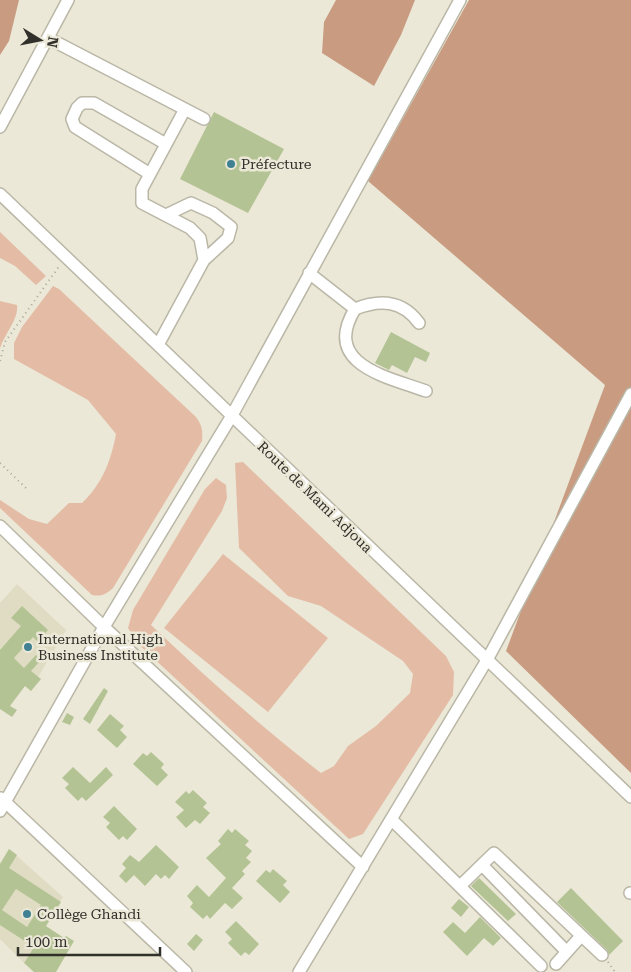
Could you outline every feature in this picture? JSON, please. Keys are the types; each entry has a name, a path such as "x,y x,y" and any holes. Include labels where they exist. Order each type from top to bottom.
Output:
{"street":[{"path":"0,127 68,0"},
{"path":"186,972 2,804 104,627 231,417 460,0"},
{"path":"48,38 204,120"},
{"path":"150,174 75,127 72,119 77,108 82,103 94,102 166,144"},
{"path":"185,109 142,189 142,203 190,228 200,238 204,260"},
{"name":"Route de Mami Adjoua","path":"0,194 631,798"},
{"path":"158,345 204,260 228,238 231,227 213,213 191,203 166,215"},
{"path":"309,273 356,309"},
{"path":"419,323 410,312 389,302 372,302 356,309 348,321 347,334 352,357 364,368 426,391"},
{"path":"299,972 487,660 631,394"},
{"path":"0,526 104,627 362,866"},
{"path":"392,820 460,886 539,969 550,962 559,968 566,951 581,936"},
{"path":"460,886 494,853 602,955"},
{"path":"482,865 566,951"},
{"path":"518,902 532,888"}],"path":[{"path":"0,361 5,342 66,257"},
{"path":"0,463 28,490"}],"shaded area":[{"path":"0,0 19,0 9,41 0,55"},
{"path":"336,0 415,0 401,35 374,86 322,53 324,22"},
{"path":"469,0 631,0 631,773 506,651 605,385 368,181"},
{"path":"0,232 46,276 36,285 15,266 0,258"},
{"path":"53,286 59,289 196,417 202,431 202,441 113,588 106,593 95,596 0,508 0,500 29,519 47,524 69,503 82,503 89,496 105,472 114,444 116,434 88,400 14,359 14,343 22,327"},
{"path":"0,301 17,305 17,310 14,321 0,348"},
{"path":"243,462 446,656 454,672 453,695 363,834 349,839 137,643 128,628 133,610 205,489 216,478 226,485 227,498 222,511 151,625 234,701 321,773 334,766 348,746 376,726 410,693 413,674 403,661 321,606 288,596 239,548 235,463"},
{"path":"223,554 328,638 268,712 164,628"},
{"name":"International High Business Institute","path":"17,584 66,630 38,677 41,679 31,691 0,664 0,603"},
{"name":"Collège Ghandi","path":"9,849 63,897 24,963 0,939 0,864"}],"building":[{"name":"Préfecture","path":"214,112 284,149 248,213 180,179"},
{"path":"391,332 430,353 426,362 415,357 407,373 392,365 389,370 375,363"},
{"path":"22,606 48,630 38,642 33,637 14,658 24,668 36,655 41,660 31,671 41,679 31,691 25,686 10,706 17,710 12,717 0,709 0,650 21,626 11,618"},
{"path":"104,688 108,691 90,724 83,719"},
{"path":"67,713 74,717 70,725 62,722"},
{"path":"110,714 124,726 120,730 127,737 117,748 97,730"},
{"path":"151,752 164,764 161,768 168,775 157,786 133,764 143,753 147,756"},
{"path":"73,767 90,783 106,767 113,775 86,801 82,797 78,801 65,788 69,784 62,778"},
{"path":"193,790 207,803 203,807 210,813 200,824 195,820 186,828 176,817 184,810 175,802 186,791 189,794"},
{"path":"114,806 137,829 127,840 123,836 119,840 106,827 110,823 103,817"},
{"path":"228,829 232,833 235,829 249,841 245,845 252,851 246,858 251,862 242,871 245,874 232,888 243,898 232,909 225,903 210,919 207,915 203,919 190,907 193,903 187,896 197,885 209,897 226,878 206,858 221,844 218,841"},
{"path":"156,845 179,867 169,879 165,875 161,879 156,874 145,886 134,875 126,883 119,876 126,868 122,864 130,855 139,862"},
{"path":"9,849 17,855 9,868 61,902 46,926 64,938 66,936 74,941 56,972 34,972 24,963 34,947 0,925 0,864","holes":["16,889 41,905 27,927 2,910"]},
{"path":"273,869 287,881 283,885 290,892 280,903 256,881 266,870 270,873"},
{"path":"479,878 516,914 508,921 471,886"},
{"path":"571,888 623,941 609,955 607,950 557,902"},
{"path":"459,899 469,907 461,917 451,908"},
{"path":"480,917 501,938 493,946 484,938 467,956 443,932 453,922 465,933"},
{"path":"236,921 259,944 249,955 245,952 241,956 228,943 232,939 225,932"},
{"path":"196,934 203,940 194,951 187,944"}],"place":[{"name":"Préfecture","path":"231,164"},
{"name":"International High Business Institute","path":"28,647"},
{"name":"Collège Ghandi","path":"27,914"}]}
